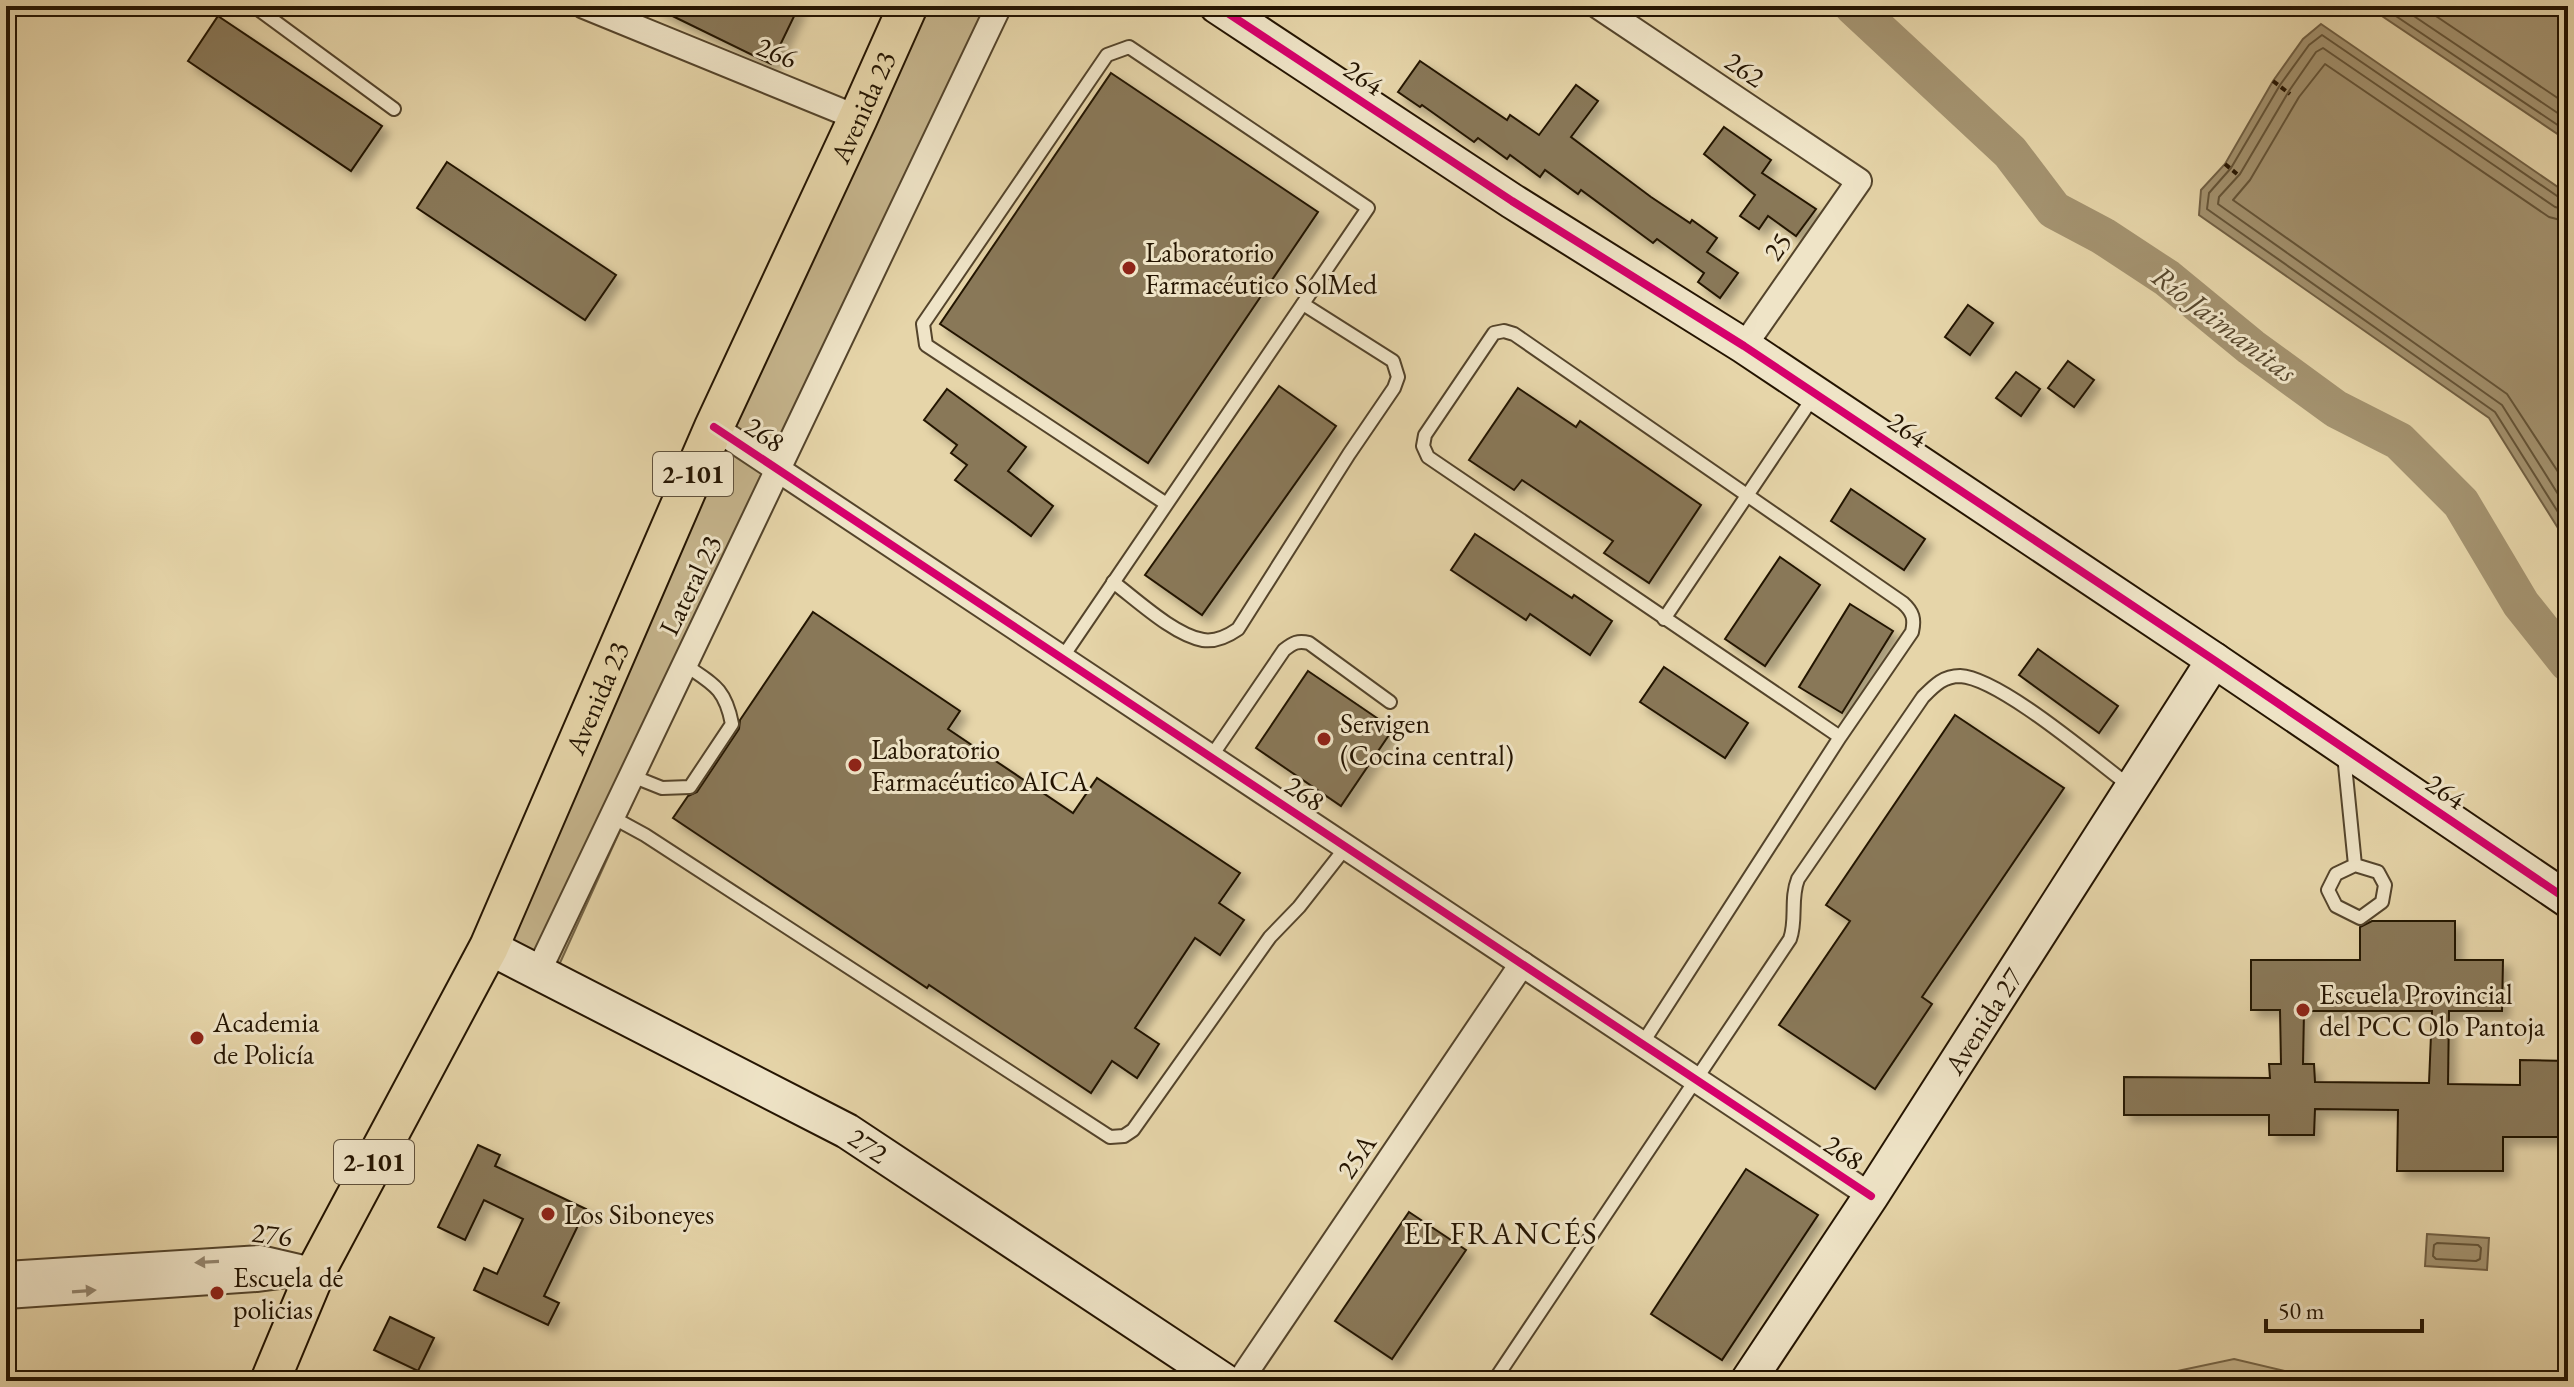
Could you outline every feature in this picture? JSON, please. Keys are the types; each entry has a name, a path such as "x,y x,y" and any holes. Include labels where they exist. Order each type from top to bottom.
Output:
{"main road":[{"name":"Avenida 23","path":"270,1381 316,1271 489,947 714,427 908,6"}],"street":[{"name":"266","path":"584,6 858,118"},
{"name":"Lateral 23","path":"538,972 999,6"},
{"name":"264","path":"1217,6 1512,201 1744,346 2568,900"},
{"name":"262","path":"1598,6 1859,181"},
{"name":"25","path":"1744,346 1859,181"},
{"name":"268","path":"714,427 1871,1196"},
{"name":"Avenida 27","path":"1748,1381 1871,1196 2214,660"},
{"name":"272","path":"489,947 847,1131 1224,1381"},
{"name":"25A","path":"1240,1381 1522,964"},
{"name":"276","path":"6,1274 260,1258 316,1271"},
{"name":"276","path":"6,1296 256,1279 316,1271"}],"lane":[{"path":"254,6 394,109"},
{"path":"1062,658 1368,208 1129,47 1107,55 923,324 926,345 1165,503"},
{"path":"1113,582 1182,632 1205,641 1224,638 1238,629 1394,388 1398,377 1393,361 1303,304"},
{"path":"1642,1044 1840,737 1912,632 1913,615 1903,603 1514,334 1499,331 1489,338 1425,435 1423,446 1428,457 1840,737"},
{"path":"1664,619 1815,394"},
{"path":"1211,757 1284,650 1293,643 1309,643 1390,702"},
{"path":"632,776 662,788 690,787 732,724 728,704 719,688 685,665"},
{"path":"1494,1381 1790,939 1794,928 1794,891 1798,879 1935,684 1960,676 1985,682 2014,699 2131,787"},
{"path":"2343,748 2355,865"},
{"path":"612,817 645,835 1110,1137 1124,1136 1133,1130 1270,937 1299,907 1346,847"},
{"path":"2355,865 2378,872 2385,885 2382,902 2360,918 2336,906 2328,890 2336,874 2355,865"}],"path":[{"path":"2273,81 2290,94"},
{"path":"2225,164 2237,174"}],"shaded area":[{"path":"915,6 994,6 555,974 489,947"},
{"path":"2234,1359 2327,1381 2130,1381"}],"water":[{"path":"2367,6 2568,6 2568,141"},
{"path":"2321,24 2568,194 2568,544 2489,418 2199,215 2201,190 2225,164 2273,81 2303,39"},
{"path":"2427,1234 2489,1238 2487,1270 2425,1266"}],"building":[{"path":"652,6 799,6 771,64"},
{"path":"218,16 382,126 351,171 188,61"},
{"path":"1420,61 1507,120 1510,115 1539,135 1576,85 1598,101 1571,137 1651,197 1717,238 1707,252 1738,273 1720,298 1698,282 1704,273 1657,239 1653,243 1581,190 1578,194 1545,170 1540,177 1510,155 1507,159 1478,138 1474,142 1398,92"},
{"name":"Laboratorio Farmacéutico SolMed","path":"1111,73 1318,212 1148,463 940,324"},
{"path":"1724,127 1771,160 1762,173 1816,209 1796,236 1768,216 1759,229 1740,216 1755,195 1704,154"},
{"path":"447,162 616,275 585,320 417,208"},
{"path":"1968,305 1993,323 1970,355 1945,337"},
{"path":"2068,361 2094,380 2074,407 2048,388"},
{"path":"2016,372 2040,389 2021,416 1996,398"},
{"path":"1279,386 1336,426 1202,615 1145,575"},
{"path":"1518,388 1576,427 1580,421 1701,505 1649,583 1604,553 1613,541 1522,480 1514,490 1469,460"},
{"path":"947,389 1026,447 1008,471 1053,506 1031,536 955,480 967,465 951,453 957,445 924,420"},
{"path":"1851,489 1925,539 1904,570 1831,521"},
{"path":"1475,534 1612,621 1590,655 1530,614 1526,620 1451,570"},
{"path":"1780,557 1820,585 1765,666 1725,639"},
{"path":"1850,604 1893,631 1842,713 1799,687"},
{"path":"813,612 960,711 948,729 1073,813 1097,778 1240,873 1219,903 1244,920 1220,955 1195,938 1135,1028 1159,1044 1137,1078 1112,1061 1091,1093 929,985 927,988 673,818 688,796 697,792 739,729 740,720"},
{"path":"2038,649 2118,706 2099,733 2019,675"},
{"path":"1664,667 1748,723 1725,758 1640,702"},
{"name":"Servigen (Cocina central)","path":"1308,671 1393,729 1341,806 1256,748"},
{"path":"1955,715 2064,788 1922,997 1932,1004 1875,1089 1779,1025 1850,921 1826,905"},
{"path":"2372,921 2455,921 2455,960 2503,960 2502,1011 2449,1011 2448,1084 2520,1085 2520,1060 2568,1061 2568,1137 2503,1137 2503,1171 2397,1171 2398,1110 2315,1109 2314,1135 2269,1135 2269,1115 2124,1115 2124,1077 2270,1078 2269,1064 2281,1064 2280,1010 2251,1010 2251,960 2360,960 2360,927","holes":["2304,1011 2432,1011 2429,1083 2315,1082 2314,1064 2303,1064"]},
{"name":"Los Siboneyes","path":"478,1145 500,1155 495,1166 586,1209 544,1296 559,1303 548,1325 474,1290 484,1268 497,1274 523,1219 484,1200 465,1240 438,1227"},
{"path":"1746,1169 1818,1215 1722,1360 1651,1314"},
{"path":"1409,1212 1466,1250 1392,1359 1335,1321"},
{"path":"390,1317 434,1338 418,1371 374,1350"}],"waterway":[{"name":"Río Jaimanitas","path":"1853,6 2010,152 2054,210 2103,236 2167,278 2251,347 2336,409 2399,441 2461,503 2521,604 2568,663"}],"cycle path":[{"path":"1217,6 1512,201 1744,346 2568,900"},
{"path":"714,427 1871,1196"}],"place":[{"name":"Laboratorio Farmacéutico SolMed","path":"1129,268"},
{"name":"Servigen (Cocina central)","path":"1324,739"},
{"name":"Laboratorio Farmacéutico AICA","path":"855,765"},
{"name":"Escuela Provincial del PCC Olo Pantoja","path":"2303,1010"},
{"name":"Academia de Policía","path":"197,1038"},
{"name":"Los Siboneyes","path":"548,1214"},
{"name":"Escuela de policias","path":"217,1293"}],"district":[{"name":"EL FRANCÉS","path":"1501,1234"}]}
